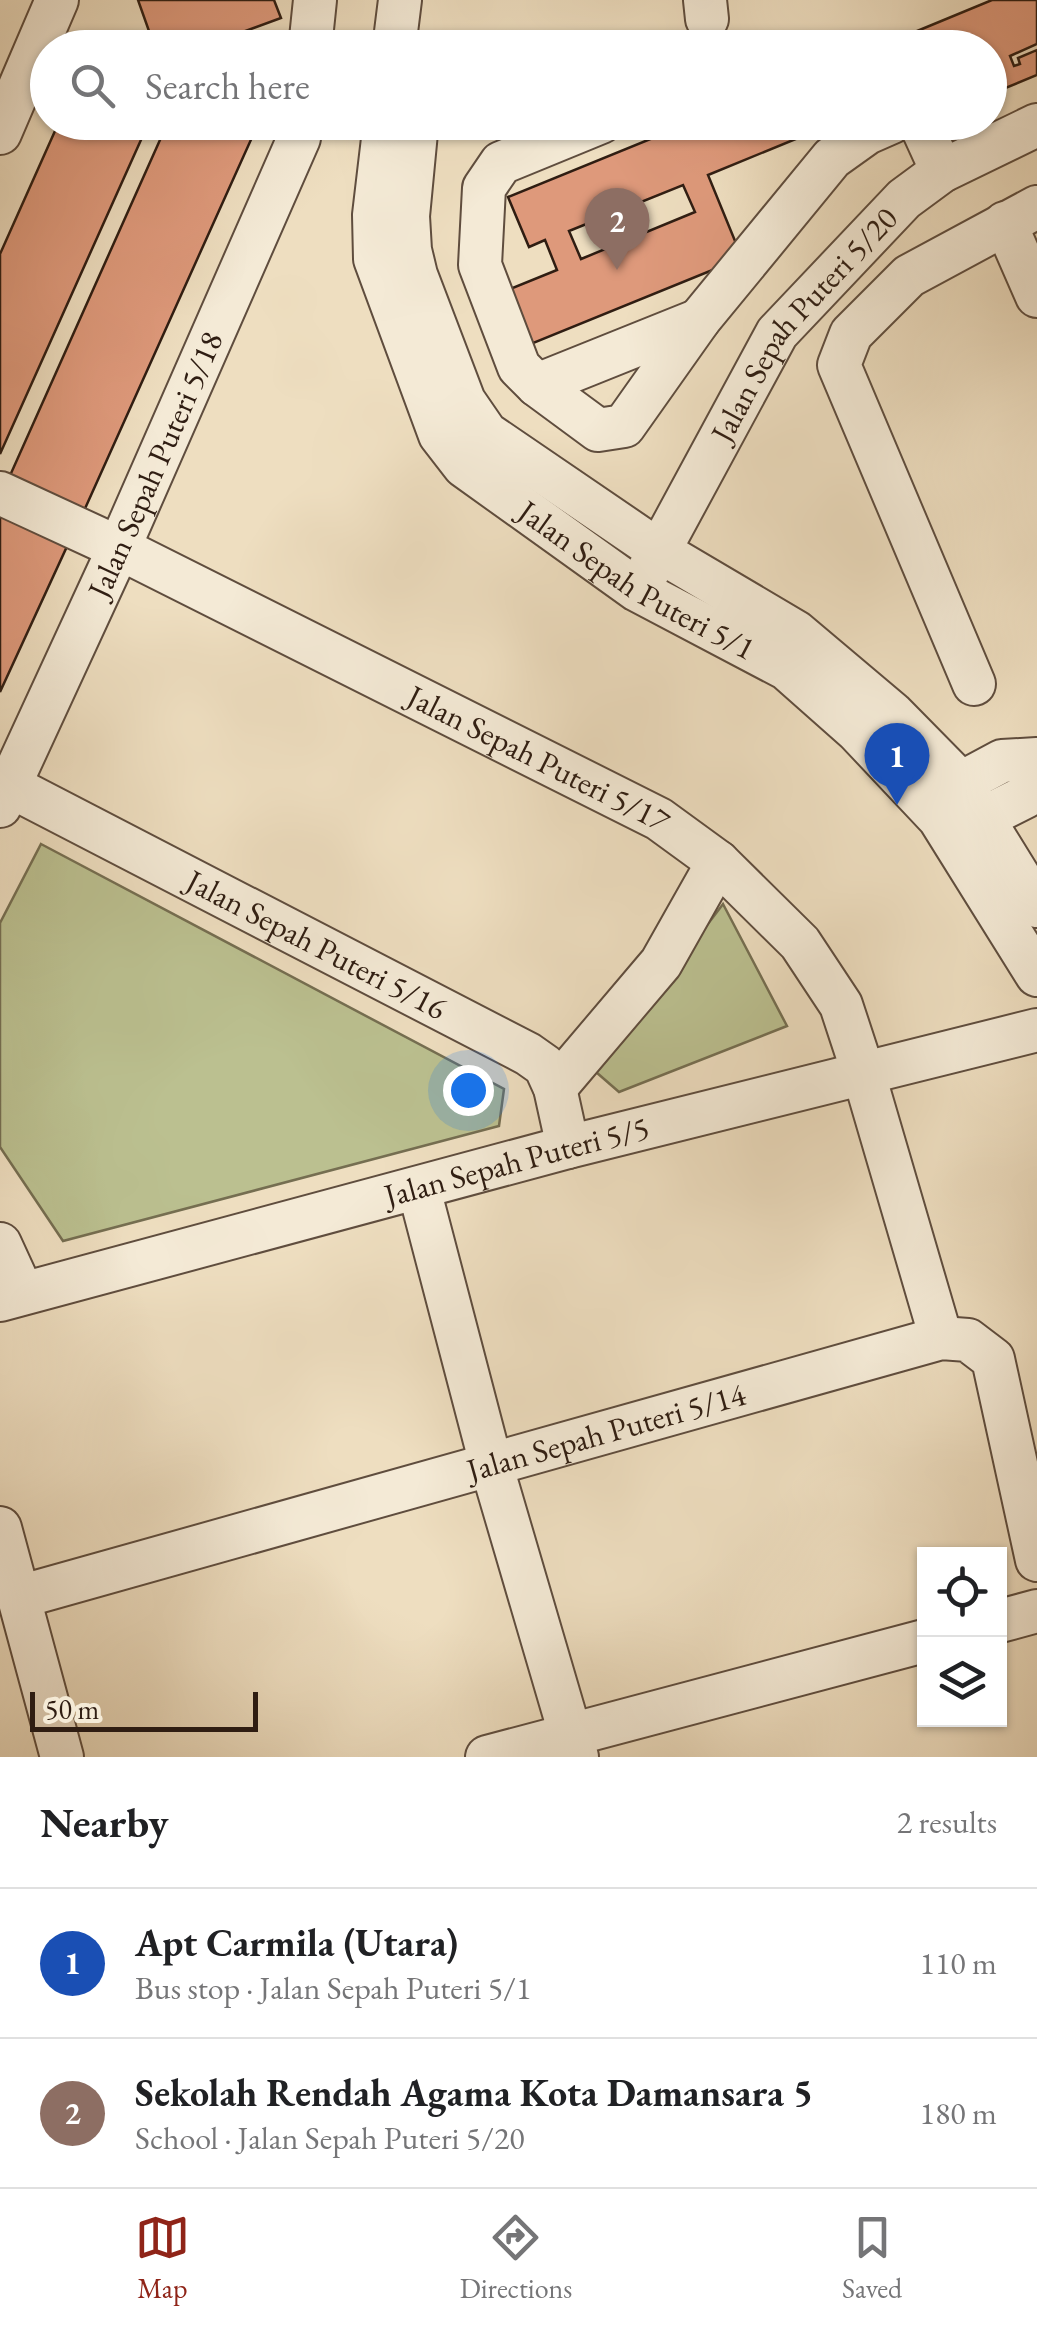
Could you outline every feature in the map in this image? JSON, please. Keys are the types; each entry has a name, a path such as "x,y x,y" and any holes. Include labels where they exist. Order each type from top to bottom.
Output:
{"street":[{"path":"44,30 57,0"},
{"path":"312,30 315,0"},
{"path":"396,30 400,0"},
{"path":"426,30 429,0"},
{"path":"0,134 30,63"},
{"name":"Jalan Sepah Puteri 5/20","path":"1007,140 1037,125"},
{"name":"Jalan Sepah Puteri 5/18","path":"5,796 298,140"},
{"name":"Jalan Sepah Puteri 5/1","path":"383,140 374,215 375,259 440,435 464,466 638,590 787,670 857,731 939,818 1037,975"},
{"path":"415,140 408,216 416,275 464,401 486,433 659,551 796,632 892,713 972,800 1037,906"},
{"path":"558,140 501,164 484,188 480,265 519,366 537,385 598,430 624,426 699,320 832,158 857,140"},
{"path":"928,140 942,171"},
{"name":"Jalan Sepah Puteri 5/20","path":"638,590 777,334 904,199 942,171 1006,140"},
{"path":"974,684 839,365 851,334 909,276 1021,216 1036,292"},
{"path":"537,385 699,320"},
{"name":"Jalan Sepah Puteri 5/17","path":"0,494 119,548 659,818 718,862 800,943 841,1005 941,1338"},
{"path":"972,800 1002,762 1037,759"},
{"path":"972,800 1037,788"},
{"name":"Jalan Sepah Puteri 5/16","path":"5,796 528,1054 545,1066 555,1088 568,1147"},
{"path":"555,1088 662,963 718,862"},
{"name":"Jalan Sepah Puteri 5/5","path":"11,1296 568,1147 1037,1030"},
{"path":"418,1189 491,1464 574,1746"},
{"path":"0,1244 11,1296"},
{"path":"941,1338 968,1340 993,1359 1037,1560"},
{"name":"Jalan Sepah Puteri 5/14","path":"19,1597 941,1338"},
{"path":"0,1528 62,1757"},
{"path":"1007,1618 1037,1610"},
{"path":"487,1757 574,1746 917,1642"}],"green space":[{"path":"41,844 504,1089 499,1126 63,1241 0,1147 0,923"},
{"path":"723,904 787,1026 619,1092 596,1072"}],"building":[{"path":"138,0 274,0 281,18 248,30 149,30"},
{"path":"992,0 1037,0 1037,44 1010,56 1014,66 1020,64 1018,58 1037,50 1037,75 1007,87 1007,30 920,30"},
{"path":"51,140 141,140 0,454 0,254"},
{"path":"160,140 251,140 83,513 8,480"},
{"path":"648,140 793,140 708,175 742,258 526,346 503,292 557,270 545,240 529,247 508,197","holes":["683,185 695,212 581,259 569,231"]},
{"path":"0,511 69,542 0,692"}],"place":[{"name":"Sekolah Rendah Agama Kota Damansara 5","path":"617,270"},
{"name":"Apt Carmila (Utara)","path":"897,805"}]}
